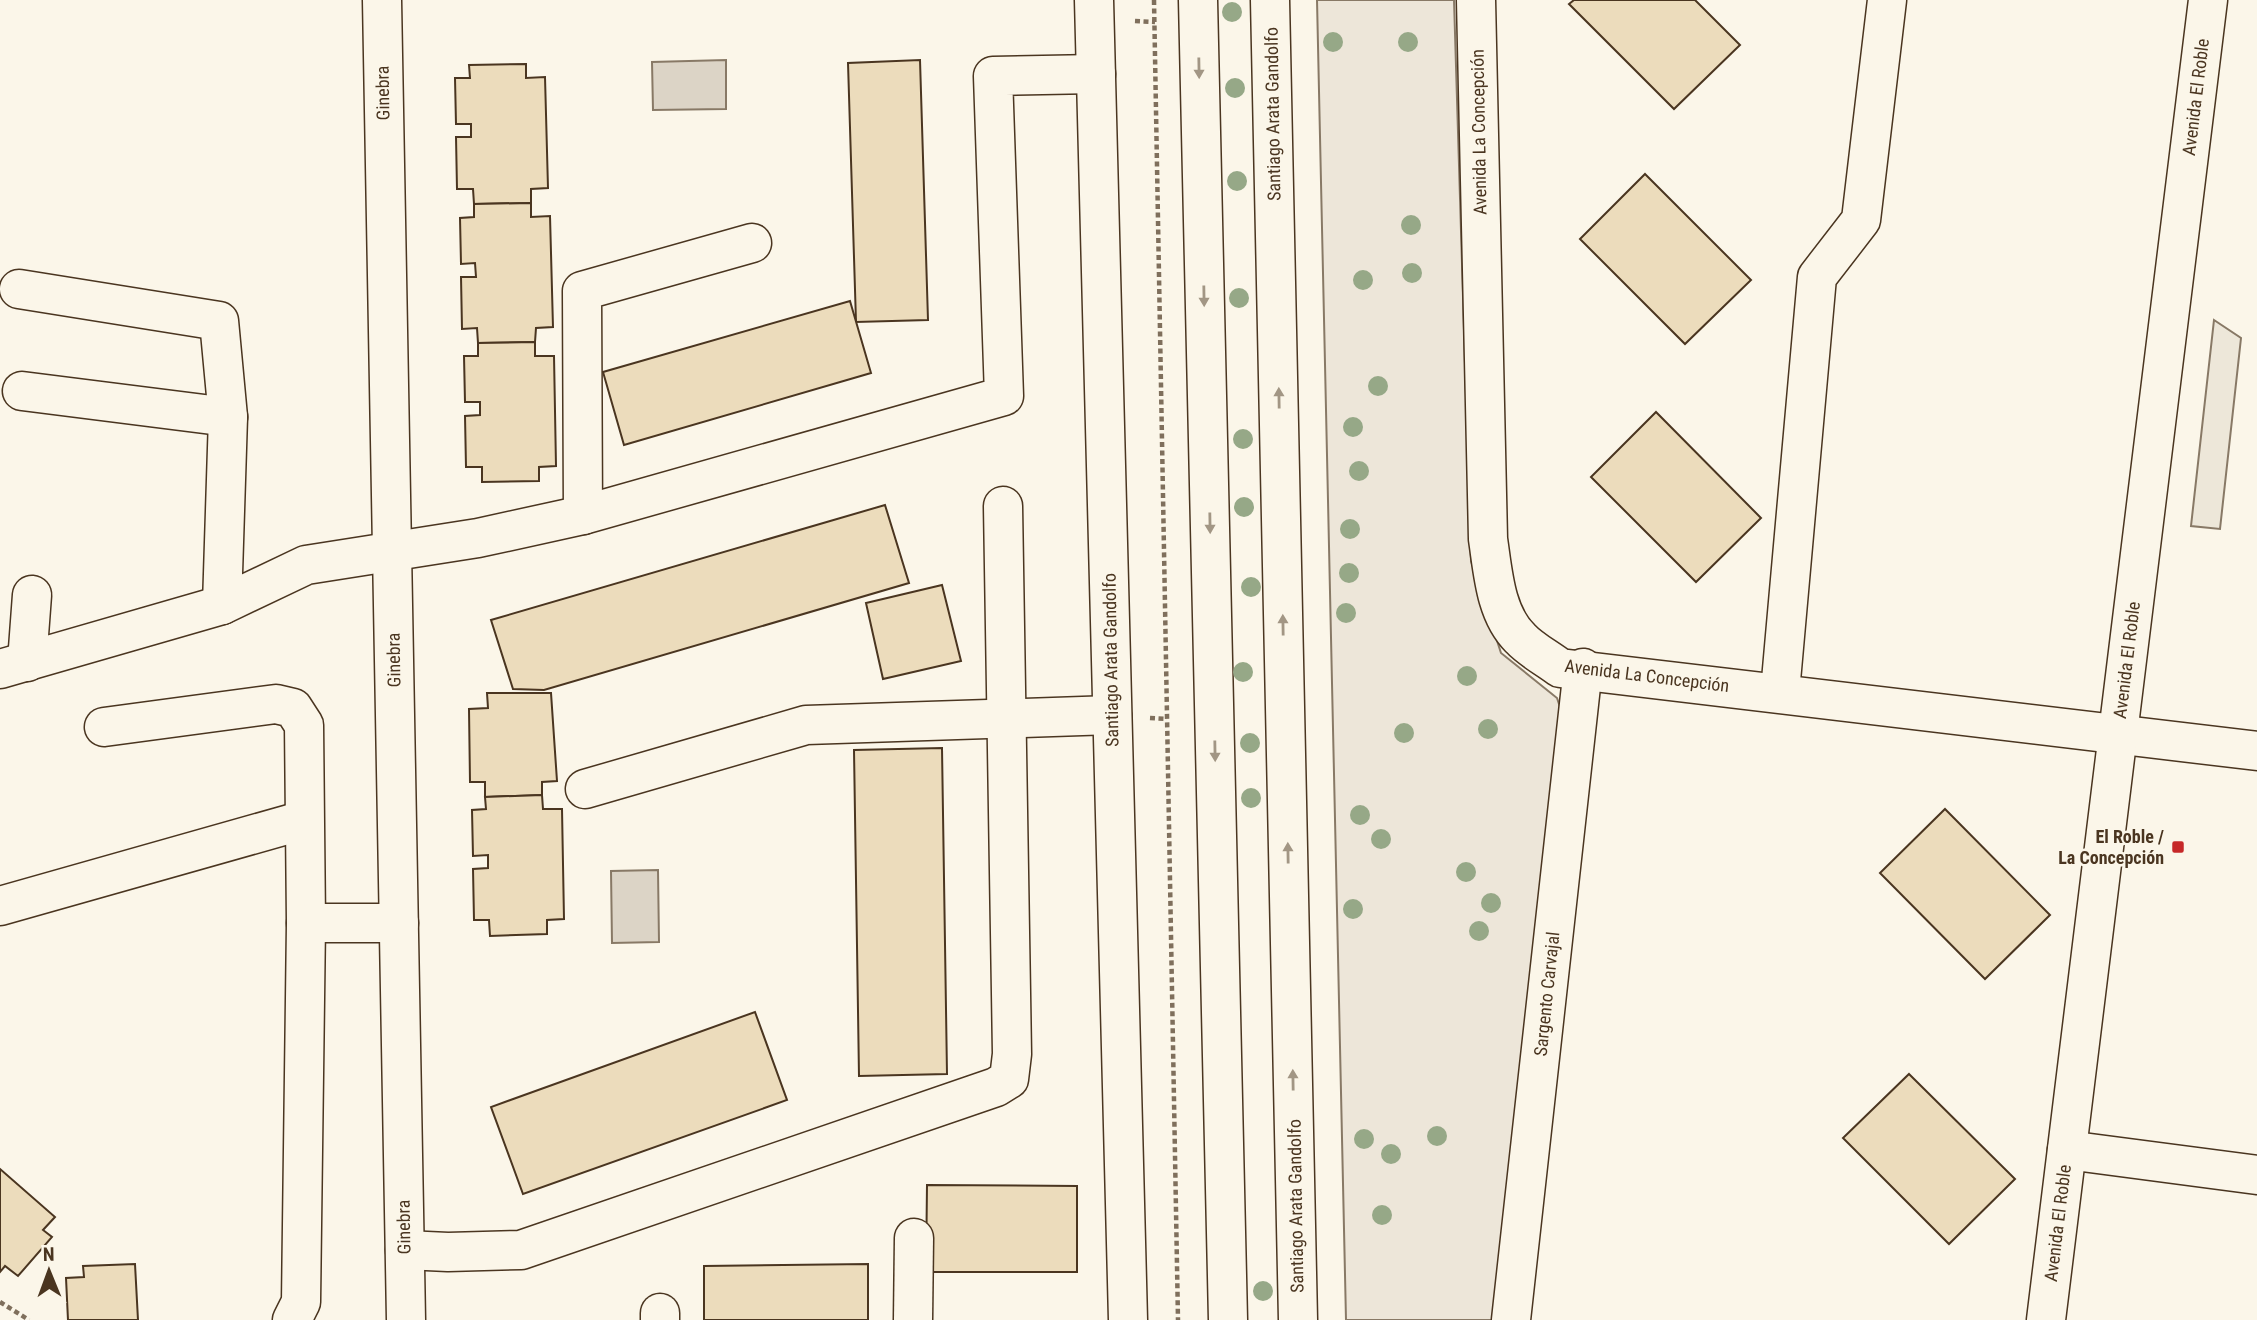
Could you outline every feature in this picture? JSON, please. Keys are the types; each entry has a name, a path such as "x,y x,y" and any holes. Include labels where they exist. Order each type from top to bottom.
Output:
{"street":[{"name":"Ginebra","path":"382,0 406,1320"},
{"name":"Santiago Arata Gandolfo","path":"1094,0 1128,1320"},
{"path":"1198,0 1228,1320"},
{"name":"Santiago Arata Gandolfo","path":"1270,0 1298,1320"},
{"name":"Avenida La Concepción","path":"1476,0 1488,539 1499,601 1508,622 1520,639 1560,668 1583,668 2257,751"},
{"path":"1780,692 1817,277 1861,220 1888,0"},
{"name":"Avenida El Roble","path":"2046,1320 2208,0"},
{"path":"13,666 222,605 306,565 392,553 583,514 1004,396 993,76 1096,74"},
{"path":"583,514 582,291 752,243"},
{"path":"19,289 219,321 228,417 222,605"},
{"path":"22,391 228,417"},
{"path":"405,1250 521,1250 996,1087 1009,1079 1012,1054 1003,506"},
{"path":"13,666 32,595"},
{"name":"Sargento Carvajal","path":"1511,1320 1583,668"},
{"path":"104,727 276,704 293,708 304,725 306,923 301,1302 292,1320"},
{"path":"585,789 806,724 1112,715"},
{"path":"0,906 304,820"},
{"path":"306,923 399,923"},
{"path":"2067,1150 2257,1175"},
{"path":"913,1320 914,1238"}],"path":[{"path":"1154,0 1178,1320"},
{"path":"0,1302 29,1320"}],"shaded area":[{"path":"1317,0 1454,0 1471,561 1501,653 1557,698 1563,716 1498,1320 1346,1320"},
{"path":"726,60 726,109 653,110 652,62"},
{"path":"2214,320 2241,338 2220,529 2191,526"},
{"path":"658,870 659,942 612,943 611,871"}],"building":[{"path":"1574,0 1695,0 1740,45 1674,109 1569,4"},
{"path":"920,60 928,320 856,322 848,63"},
{"path":"526,64 526,78 545,77 548,188 531,189 531,203 474,204 473,189 457,189 456,137 471,137 471,124 456,124 455,78 470,78 469,65"},
{"path":"1645,174 1751,280 1685,344 1580,239"},
{"path":"531,203 531,217 550,216 553,327 536,328 535,342 478,343 477,328 462,329 461,277 476,277 475,263 461,264 460,218 474,217 474,204"},
{"path":"850,301 871,373 624,445 603,372"},
{"path":"535,342 535,356 554,356 556,466 539,467 539,481 482,482 482,467 466,467 465,416 480,415 480,402 465,402 464,356 478,356 478,343"},
{"path":"1656,412 1761,518 1696,582 1591,477"},
{"path":"885,505 909,583 544,690 513,689 491,620"},
{"path":"942,585 961,661 883,679 866,603"},
{"path":"487,693 551,693 557,781 542,782 542,795 485,797 485,782 470,782 469,709 488,708"},
{"path":"942,748 947,1074 859,1076 854,750"},
{"path":"542,795 543,809 562,809 564,919 547,920 547,934 490,936 489,920 474,920 473,869 488,868 488,855 473,856 472,810 486,809 485,797"},
{"path":"1945,809 2050,915 1985,979 1880,873"},
{"path":"755,1012 787,1100 523,1194 491,1107"},
{"path":"1909,1074 2015,1179 1949,1244 1843,1138"},
{"path":"0,1169 55,1217 43,1230 52,1237 18,1276 5,1266 0,1272"},
{"path":"927,1185 1077,1186 1077,1272 926,1272"},
{"path":"135,1264 138,1320 68,1320 66,1278 84,1277 83,1266"},
{"path":"868,1264 868,1320 704,1320 704,1266"}],"place":[{"name":"El Roble / La Concepción","path":"2178,847"}]}
